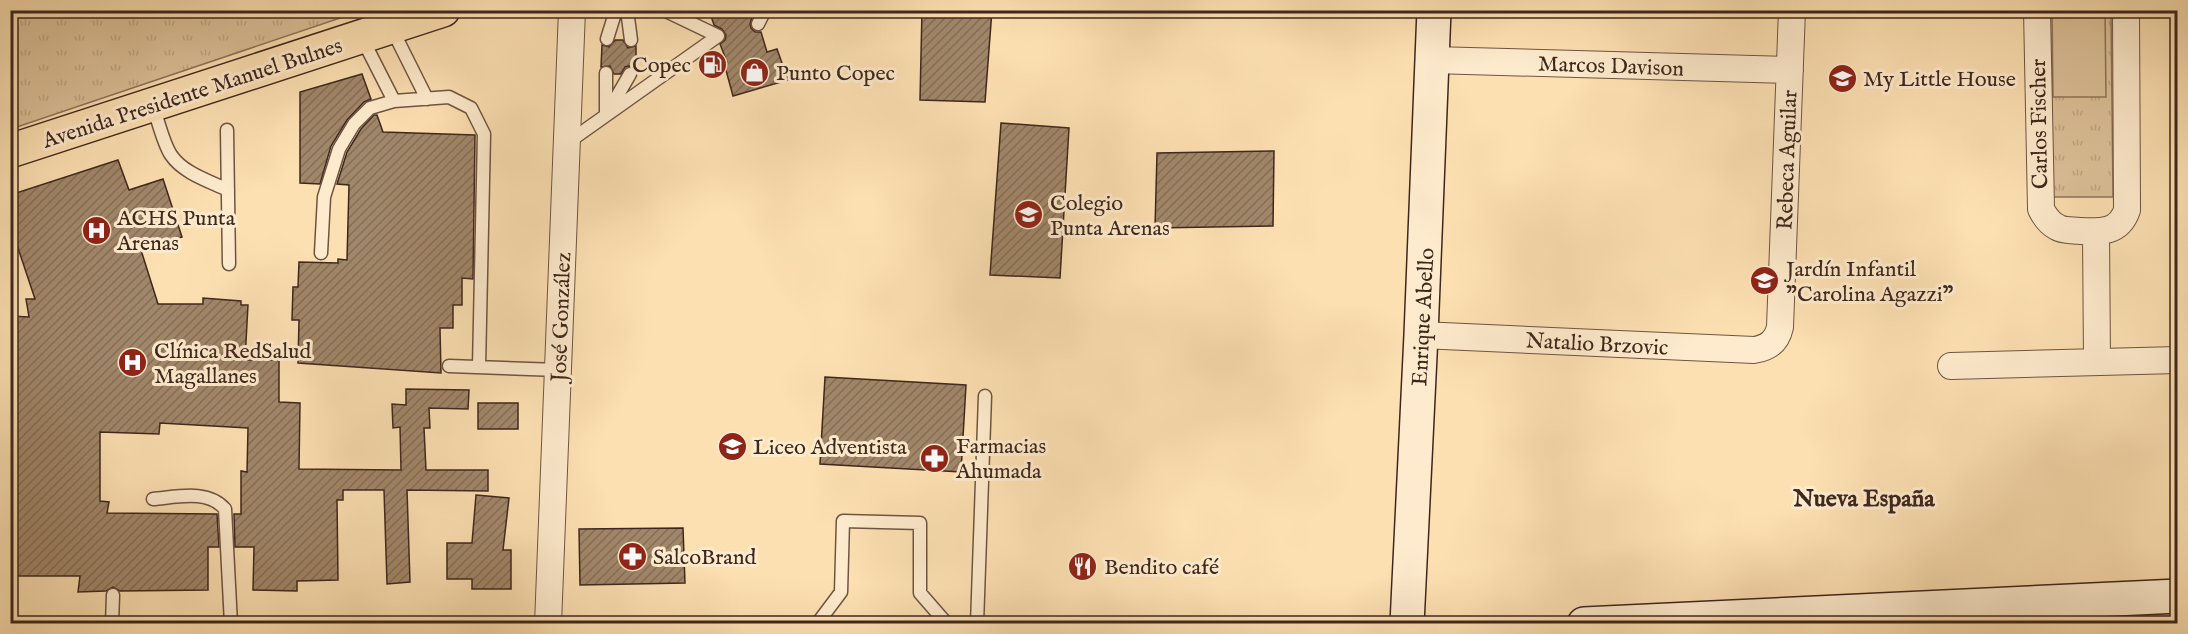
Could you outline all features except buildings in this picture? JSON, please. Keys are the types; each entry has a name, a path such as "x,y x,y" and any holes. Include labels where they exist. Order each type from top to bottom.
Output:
{"main road":[{"name":"Avenida Presidente Manuel Bulnes","path":"10,151 443,10"}],"street":[{"name":"José González","path":"548,624 572,10"},
{"name":"Enrique Abello","path":"1407,624 1434,10"},
{"name":"Rebeca Aguilar","path":"1772,344 1780,327 1792,10"},
{"name":"Carlos Fischer","path":"2037,10 2041,209 2046,218 2062,229 2096,232 2111,231 2115,228 2125,216 2128,202 2126,10"},
{"name":"Marcos Davison","path":"1432,60 1790,70"},
{"path":"2096,232 2097,362"},
{"name":"Natalio Brzovic","path":"1421,335 1754,350 1772,344"},
{"path":"1951,366 2178,360"},
{"path":"1584,624 2178,596"}],"lane":[{"path":"608,39 616,10"},
{"path":"627,10 631,40"},
{"path":"567,143 718,36 664,10"},
{"path":"758,24 765,10"},
{"path":"377,32 427,99"},
{"path":"377,32 394,100"},
{"path":"606,73 606,116"},
{"path":"606,116 630,74"},
{"path":"321,253 324,197 339,149 354,124 369,108 394,100 449,98 471,108 484,134 479,367"},
{"path":"152,105 171,155 194,174 228,190"},
{"path":"227,130 229,264"},
{"path":"449,366 558,370"},
{"path":"977,624 985,396"},
{"path":"153,499 203,495 219,501 225,509 231,624"},
{"path":"818,624 841,592 843,521 920,523 920,593 947,624"},
{"path":"112,624 113,595"}],"green space":[{"path":"11,10 361,10 361,11 11,129"},
{"path":"2050,11 2111,11 2113,197 2052,197"},
{"path":"2052,11 2105,11 2106,97 2053,97"},
{"path":"2177,613 2177,623 1969,623"}],"place":[{"name":"Copec","path":"712,64"},
{"name":"Punto Copec","path":"755,72"},
{"name":"My Little House","path":"1842,78"},
{"name":"Colegio Punta Arenas","path":"1029,215"},
{"name":"ACHS Punta Arenas","path":"96,230"},
{"name":"Jardín Infantil \"Carolina Agazzi\"","path":"1765,281"},
{"name":"Clínica RedSalud Magallanes","path":"133,363"},
{"name":"Liceo Adventista","path":"732,446"},
{"name":"Farmacias Ahumada","path":"935,458"},
{"name":"SalcoBrand","path":"632,556"},
{"name":"Bendito café","path":"1083,566"}],"district":[{"name":"Nueva España","path":"1864,498"}]}
